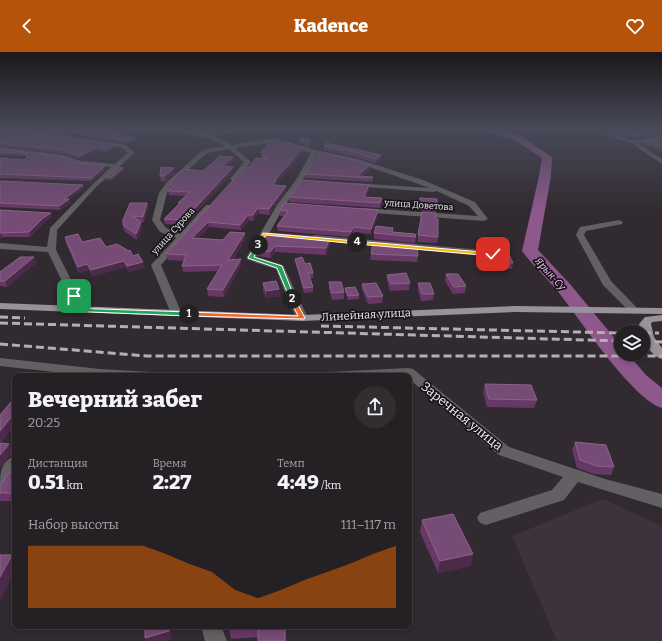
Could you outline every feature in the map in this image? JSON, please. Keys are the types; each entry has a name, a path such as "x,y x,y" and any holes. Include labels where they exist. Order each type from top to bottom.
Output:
{"main road":[{"name":"Линейная улица","path":"0,306 68,310 302,318 516,308 634,310 661,313"},
{"path":"661,313 649,319 645,324 645,332 656,350 662,355"}],"street":[{"path":"60,156 80,163"},
{"path":"68,310 74,296 51,250 53,230 63,214 91,185 128,156"},
{"path":"181,237 162,230 156,220 163,193 169,183 199,156"},
{"path":"228,186 248,162 241,156"},
{"path":"302,318 295,305 280,267 251,258 268,234 284,205 303,182 313,156"},
{"path":"338,156 356,160 421,181 443,191"},
{"path":"23,160 116,166"},
{"path":"344,184 443,191"},
{"name":"улица Доветова","path":"351,210 484,219 472,204 443,191"},
{"name":"улица Сурова","path":"176,314 156,265 212,203"},
{"path":"619,222 583,229 580,235 607,283 634,310"},
{"path":"304,238 493,254"},
{"path":"0,246 51,250"},
{"path":"0,362 73,373"},
{"name":"Заречная улица","path":"388,373 409,373"},
{"name":"Заречная улица","path":"412,375 504,451 662,501"},
{"path":"0,482 12,466"},
{"path":"486,518 558,495 575,474"},
{"path":"212,629 216,641"}],"shaded area":[{"path":"603,499 662,526 662,641 557,641 512,536"}],"building":[{"path":"58,156 70,160 68,161 79,163 106,165 92,178 0,174 0,158 24,160 28,157"},
{"path":"219,156 233,157 222,166 233,167 184,220 164,219 190,192 168,191 174,186 170,185 172,180 185,169 203,171"},
{"path":"263,156 296,156 275,180 273,185 286,186 269,209 258,208 253,215 248,215 240,225 208,222 192,238 223,240 230,232 245,233 228,260 241,259 223,290 207,289 222,265 182,266 186,255 166,254 244,168 249,167 256,158 268,159"},
{"path":"317,156 340,156 370,165 357,176 373,177 372,178 305,174"},
{"path":"368,156 379,156 376,159"},
{"path":"118,167 123,168 112,177 106,177"},
{"path":"161,167 174,168 165,176 160,176"},
{"path":"302,180 369,185 364,197 382,198 380,203 289,197"},
{"path":"0,181 83,185 64,199 69,199 59,206 0,203"},
{"path":"420,198 437,199 437,207 419,206"},
{"path":"130,203 147,203 143,217 132,216 141,222 136,234 123,225 123,220"},
{"path":"284,203 378,210 371,229 353,227 351,232 277,226 288,211 280,210"},
{"path":"0,210 51,213 43,218 29,232 0,233"},
{"path":"422,212 436,213 435,219 438,219 438,237 418,235"},
{"path":"376,226 393,228 392,232 415,234 416,237 374,233"},
{"path":"267,233 330,238 326,248 275,246 270,252 258,250"},
{"path":"78,234 82,242 100,238 106,247 117,244 129,251 130,250 133,256 138,254 143,262 127,266 124,261 91,270 87,264 78,267 65,237"},
{"path":"373,242 417,245 418,256 371,254"},
{"path":"491,252 508,252 513,263 495,262"},
{"path":"20,257 34,257 5,281 0,281 0,272"},
{"path":"302,257 305,264 310,263 313,273 308,273 313,287 304,288 295,259"},
{"path":"406,273 410,283 391,284 387,275"},
{"path":"446,274 458,274 466,286 454,287"},
{"path":"276,281 279,289 266,291 263,283"},
{"path":"329,282 341,282 344,292 332,293"},
{"path":"376,283 383,296 368,297 362,284"},
{"path":"418,283 430,283 434,294 422,294"},
{"path":"355,287 359,295 348,296 345,288"},
{"path":"485,384 531,385 537,400 489,399"},
{"path":"12,402 12,416 0,431 0,415"},
{"path":"575,442 606,445 614,467 597,466 580,460"},
{"path":"0,443 9,444 0,455"},
{"path":"9,472 12,472 12,493 0,493 0,486"},
{"path":"453,514 473,554 440,561 422,520"},
{"path":"0,555 12,555 0,577"},
{"path":"145,629 169,629 169,631 145,638"},
{"path":"258,629 285,629 285,641 258,641"}],"waterway":[{"name":"Ярык-Су","path":"546,156 545,176 530,251 564,288 638,380 662,400"}],"railway":[{"path":"0,317 25,318"},
{"path":"0,323 614,341"},
{"path":"321,326 614,333"},
{"path":"650,333 659,333"},
{"path":"650,341 662,342"},
{"path":"0,344 147,356 662,356"}],"route":[{"path":"74,296 68,310 302,318 295,305 280,267 251,258 264,234 493,254"}]}
